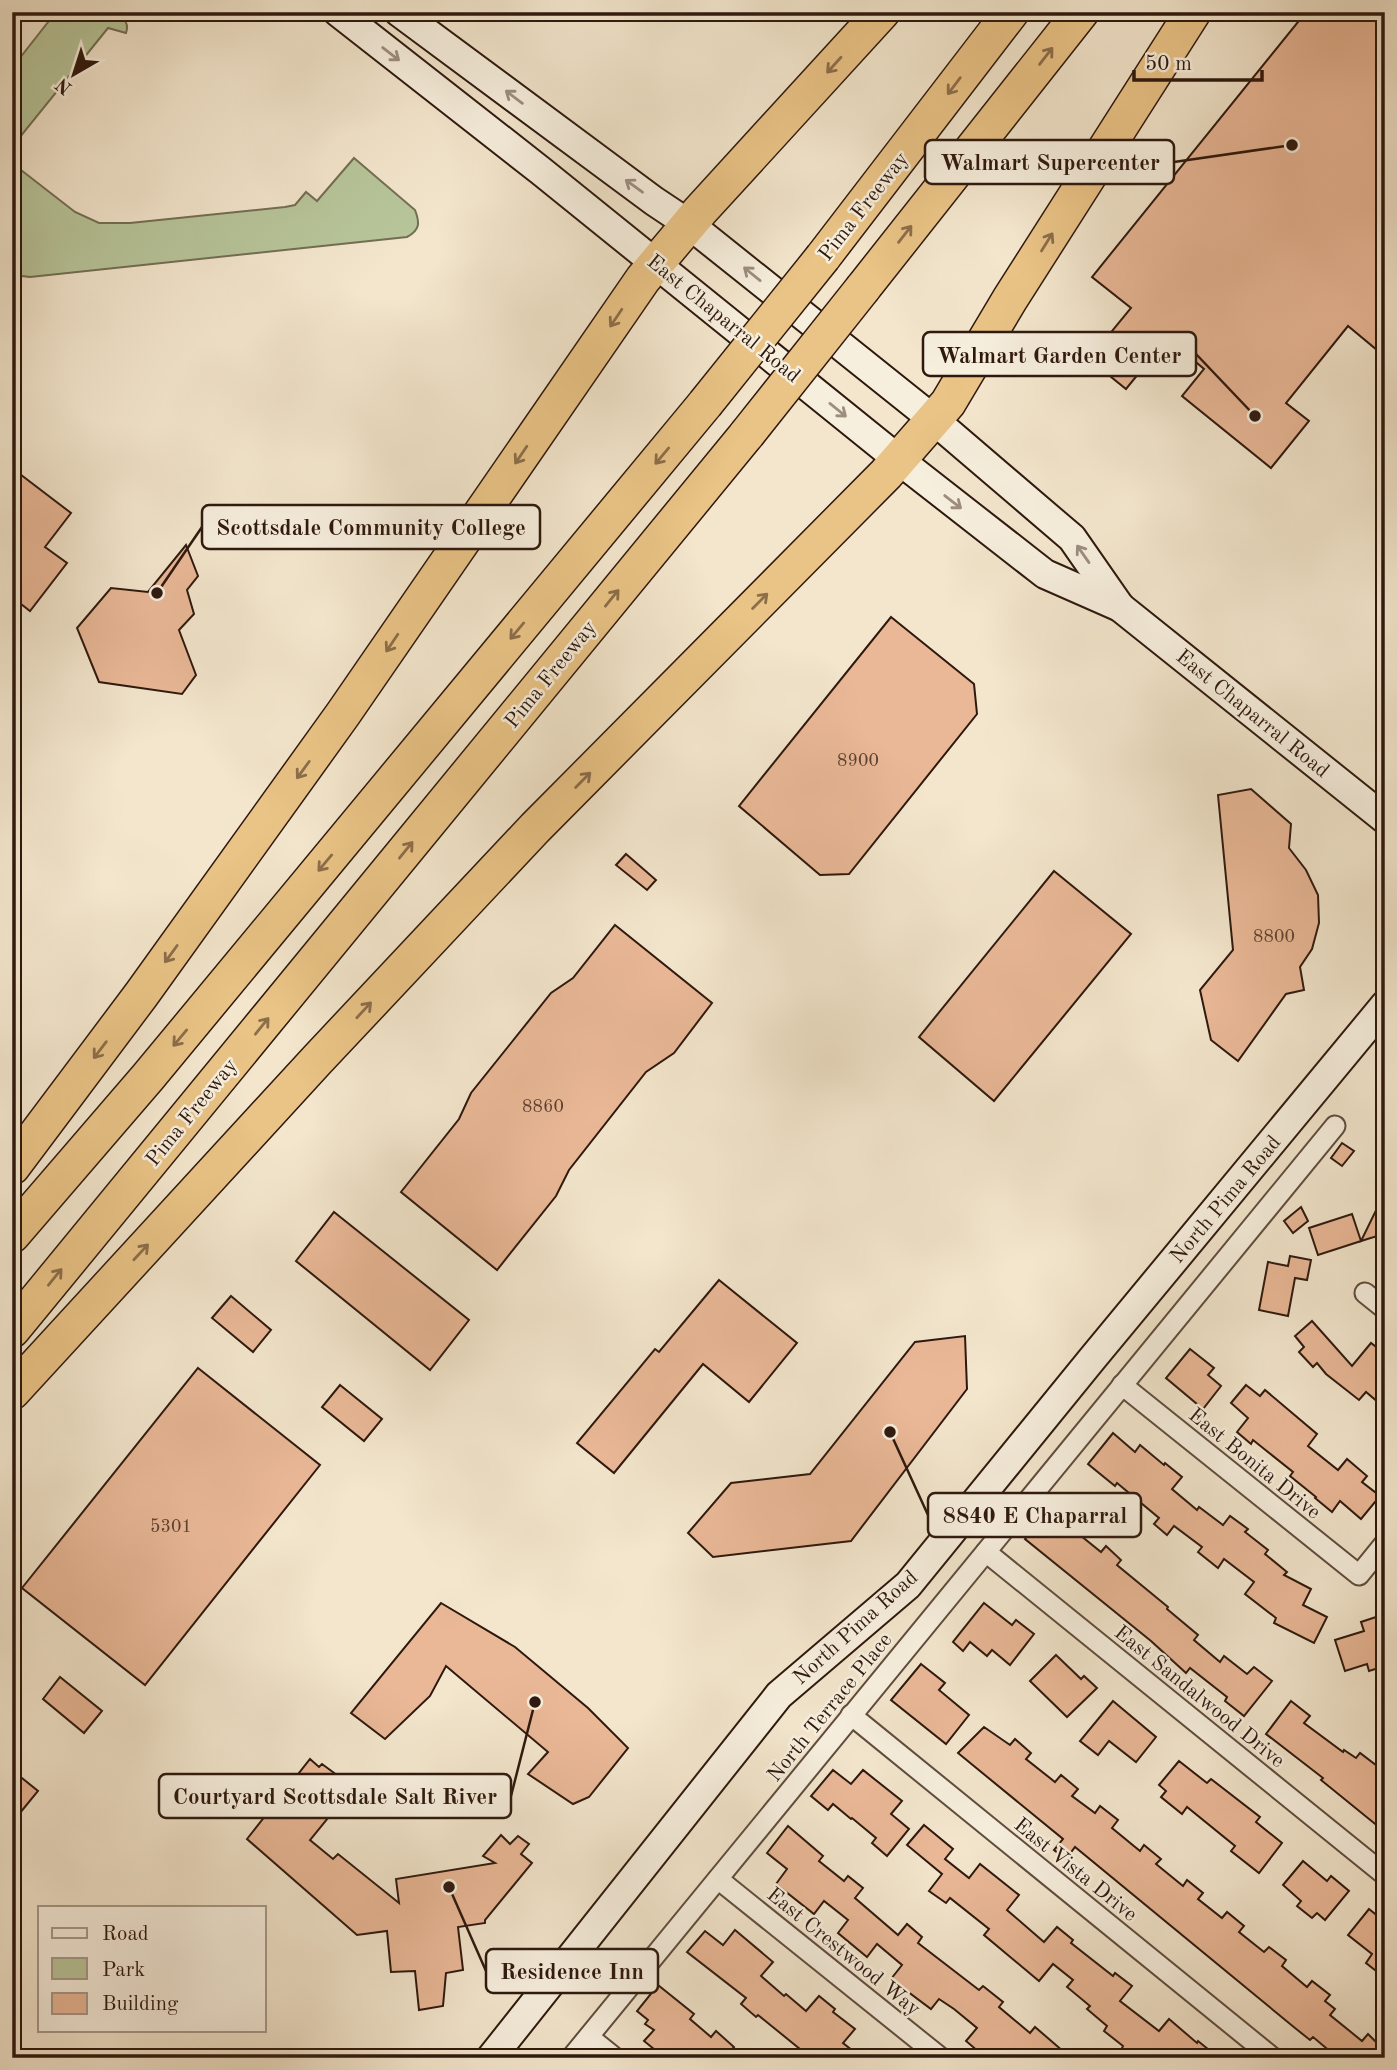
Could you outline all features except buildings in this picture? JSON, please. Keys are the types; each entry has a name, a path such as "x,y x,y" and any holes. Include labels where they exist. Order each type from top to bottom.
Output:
{"highway":[{"path":"12,1167 146,988 343,714 643,279 882,12"},
{"name":"Pima Freeway","path":"12,1235 156,1066 705,404 823,257 1011,12"},
{"name":"Pima Freeway","path":"12,1330 747,434 1081,12"},
{"path":"12,1392 326,1050 516,849 899,460 934,420 948,403 1193,12"}],"main road":[{"name":"East Chaparral Road","path":"338,12 1045,574 1120,607 1385,819"},
{"name":"East Chaparral Road","path":"399,12 690,225 934,420 1072,538 1120,607"},
{"name":"North Pima Road","path":"491,2058 779,1695 908,1585 1385,1005"}],"street":[{"name":"North Terrace Place","path":"572,2058 1335,1126"},
{"path":"1365,1293 1385,1309"},
{"name":"East Bonita Drive","path":"1122,1385 1359,1576 1385,1543"},
{"name":"East Sandalwood Drive","path":"986,1552 1385,1875"},
{"name":"East Vista Drive","path":"851,1715 1273,2058"},
{"name":"East Crestwood Way","path":"719,1879 941,2058"},
{"path":"589,2036 615,2058"}],"green space":[{"path":"88,11 113,14 122,17 127,24 126,33 108,28 12,147 12,68 56,12"},
{"path":"354,158 415,210 418,226 414,232 407,237 30,277 22,276 12,266 12,163 75,212 99,223 130,223 285,207 295,205 306,192 317,201"}],"place":[{"name":"Walmart Supercenter","path":"1292,145"},
{"name":"Walmart Garden Center","path":"1255,416"},
{"name":"Scottsdale Community College","path":"157,593"},
{"name":"8840 E Chaparral","path":"890,1432"},
{"name":"Courtyard Scottsdale Salt River","path":"535,1702"},
{"name":"Residence Inn","path":"449,1887"}]}
